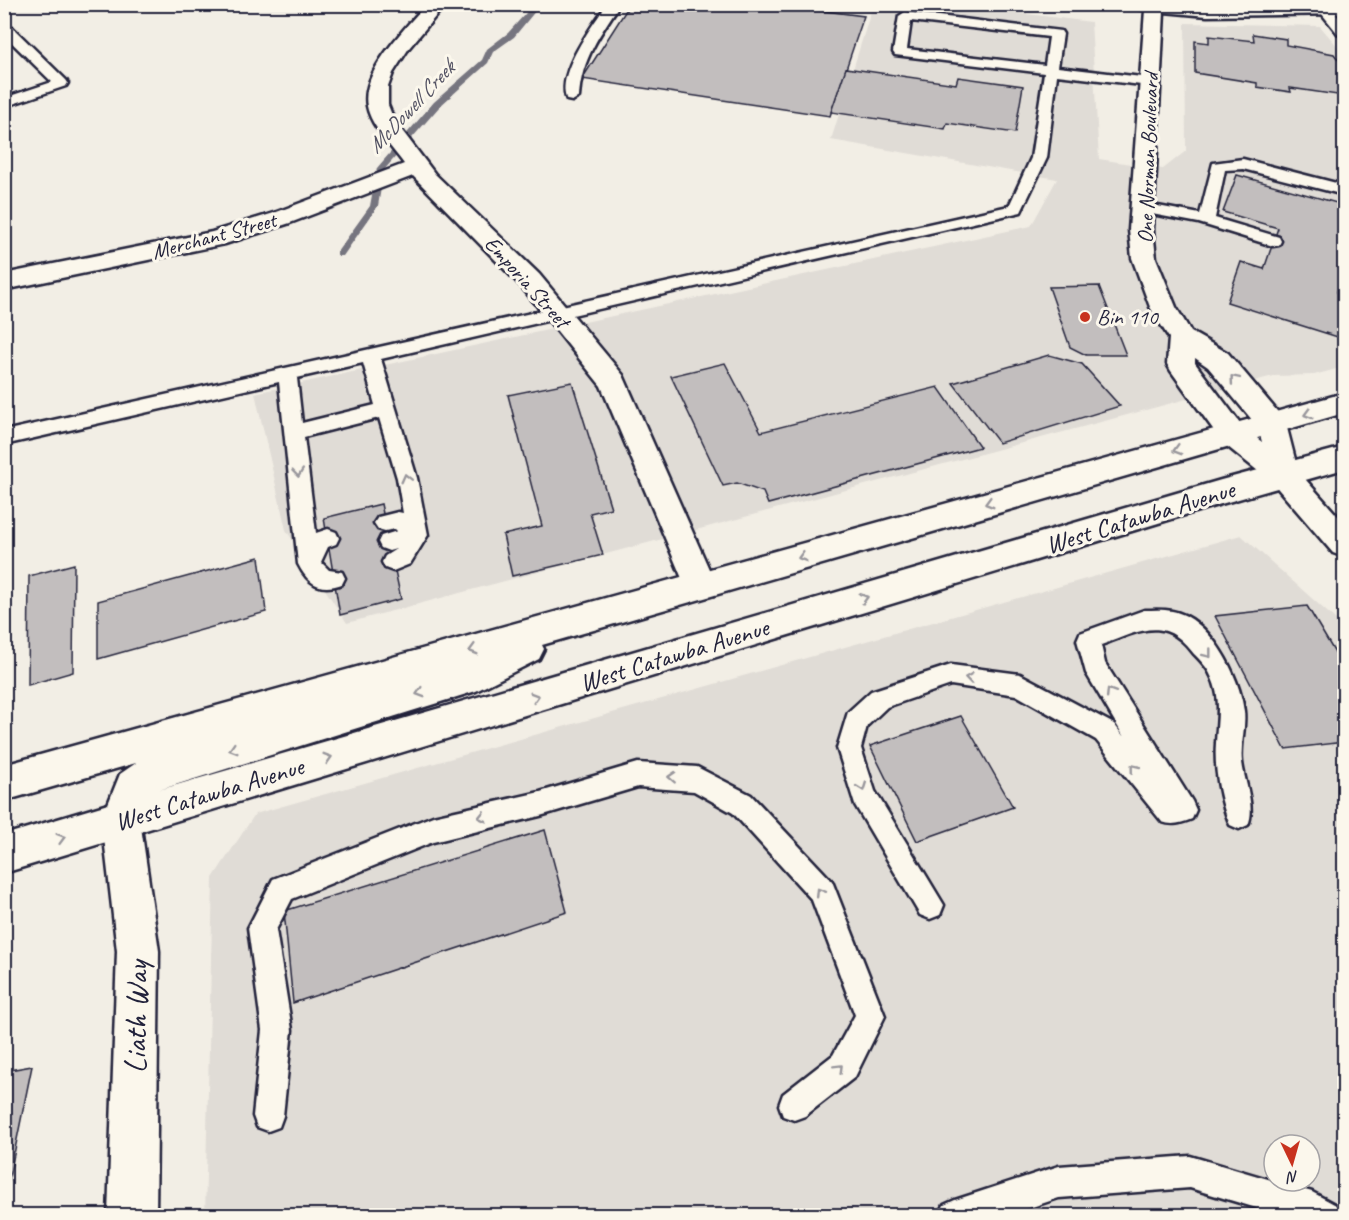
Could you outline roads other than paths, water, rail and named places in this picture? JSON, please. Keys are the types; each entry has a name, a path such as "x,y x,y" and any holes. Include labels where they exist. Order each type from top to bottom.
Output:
{"street":[{"name":"Emporia Street","path":"436,4 401,45 383,73 378,87 377,105 384,121 417,167 530,280 613,382 700,585"},
{"path":"1151,5 1207,10 1344,8"},
{"name":"One Norman Boulevard","path":"1151,5 1150,82 1141,230 1144,258 1163,307 1182,338 1218,360 1272,424 1284,475"},
{"name":"Merchant Street","path":"4,282 216,239 282,218 417,167"},
{"name":"One Norman Boulevard","path":"1182,338 1181,364 1233,435 1284,475 1344,544"},
{"name":"West Catawba Avenue","path":"4,783 1344,403"},
{"name":"West Catawba Avenue","path":"4,854 1344,458"},
{"path":"121,820 133,787 150,774 476,676 587,618"},
{"name":"Liath Way","path":"121,820 138,951 132,1215"}],"lane":[{"path":"572,98 572,82 577,63 614,4"},
{"path":"4,438 1015,208 1039,158 1056,34 905,15 894,5"},
{"path":"1324,9 1344,32"},
{"path":"905,15 900,52 1150,82"},
{"path":"4,27 61,83 4,103"},
{"path":"1206,221 1218,166 1230,163 1243,164 1344,190"},
{"path":"1142,208 1206,221 1273,241"},
{"path":"370,354 407,478 417,535 402,558 389,542 398,520 417,535"},
{"path":"287,373 309,564 325,580 331,558 320,540 309,564"},
{"path":"294,432 386,409"},
{"path":"930,905 864,795 849,748 858,720 879,699 951,675 1020,685 1105,732 1178,814 1094,666 1088,640 1144,620 1171,620 1191,632 1222,671 1232,712 1228,745 1231,779 1239,816"},
{"path":"268,1116 277,1030 262,928 283,889 433,829 540,804 638,776 697,779 742,804 822,891 870,1016 843,1066 794,1105"},
{"path":"955,1215 1059,1182 1190,1172 1312,1208 1325,1215"}],"waterway":[{"name":"McDowell Creek","path":"340,254 374,206 380,170 437,104 485,61 490,51 511,35 538,4"}],"place":[{"name":"Bin 110","path":"1085,317"}]}
